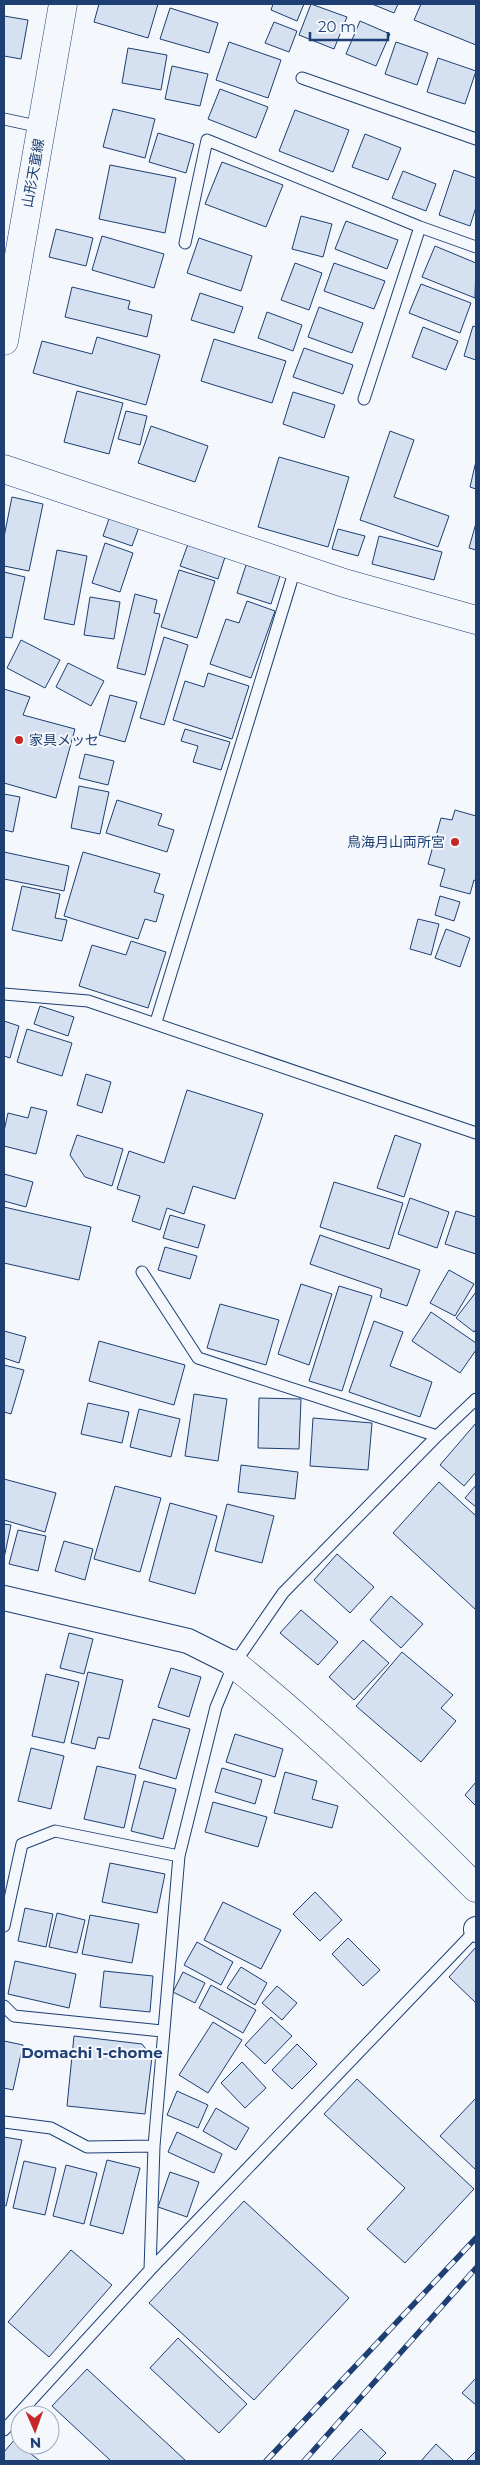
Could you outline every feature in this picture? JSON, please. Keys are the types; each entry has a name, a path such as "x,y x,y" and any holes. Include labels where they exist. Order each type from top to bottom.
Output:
{"street":[{"name":"山形天童線","path":"4,341 63,4"},
{"path":"4,469 344,583 476,620"},
{"path":"4,1598 188,1642 234,1664 304,1721 476,1888"}],"lane":[{"path":"302,78 476,139"},
{"path":"4,119 41,126"},
{"path":"185,243 207,140 420,227 476,247"},
{"path":"364,399 420,227"},
{"path":"156,1022 296,566"},
{"path":"4,994 88,1001 156,1022 476,1133"},
{"path":"142,1272 198,1358 437,1436"},
{"path":"150,2270 154,2146 162,2031 179,1856 216,1707 234,1664 283,1593 437,1436 476,1399"},
{"path":"4,1926 22,1844 55,1831 179,1856"},
{"path":"4,2430 150,2270 476,1929"},
{"path":"4,2006 14,2016 162,2031"},
{"path":"4,2122 51,2128 87,2147 154,2146"}],"building":[{"path":"99,4 158,4 148,38 94,22"},
{"path":"273,4 304,4 297,21 271,10"},
{"path":"311,4 347,17 334,49 299,35"},
{"path":"372,4 398,4 394,13"},
{"path":"421,4 476,4 476,45 414,20"},
{"path":"170,8 218,23 209,53 160,39"},
{"path":"4,16 28,20 21,59 4,56"},
{"path":"360,21 390,34 376,66 346,54"},
{"path":"274,22 297,31 289,52 265,43"},
{"path":"229,42 281,60 268,98 216,80"},
{"path":"396,42 428,53 417,85 385,74"},
{"path":"128,48 167,55 161,90 122,83"},
{"path":"438,58 476,71 465,104 427,92"},
{"path":"172,66 208,74 200,106 165,99"},
{"path":"220,89 268,107 256,138 208,119"},
{"path":"113,109 155,119 145,158 103,147"},
{"path":"295,110 349,130 333,172 279,151"},
{"path":"158,133 194,144 186,173 149,162"},
{"path":"365,134 401,148 388,180 352,167"},
{"path":"222,162 283,185 266,227 205,204"},
{"path":"110,165 176,178 165,233 99,219"},
{"path":"454,170 476,178 476,207 470,226 439,215"},
{"path":"403,171 436,184 426,211 392,198"},
{"path":"301,216 332,224 323,257 292,249"},
{"path":"346,221 398,240 387,269 335,249"},
{"path":"56,229 93,238 86,266 49,257"},
{"path":"102,236 164,254 154,288 92,270"},
{"path":"199,238 252,256 241,291 187,273"},
{"path":"435,246 476,263 475,298 422,277"},
{"path":"295,263 322,273 309,310 281,300"},
{"path":"334,263 385,281 374,309 324,291"},
{"path":"421,284 471,303 460,333 409,313"},
{"path":"72,287 130,301 128,309 152,315 147,337 65,317"},
{"path":"200,293 243,307 234,333 191,320"},
{"path":"319,307 363,323 352,353 308,337"},
{"path":"267,312 302,325 293,351 258,338"},
{"path":"473,326 476,327 476,360 464,356"},
{"path":"423,327 458,341 446,370 412,357"},
{"path":"97,337 160,355 146,405 33,373 42,341 92,354"},
{"path":"214,339 286,361 272,403 201,381"},
{"path":"304,348 353,365 343,394 293,377"},
{"path":"77,391 123,403 109,454 64,442"},
{"path":"293,392 335,405 324,438 283,424"},
{"path":"126,411 147,416 140,445 118,439"},
{"path":"151,426 208,446 195,482 138,463"},
{"path":"390,431 414,440 394,497 449,516 438,547 360,520"},
{"path":"279,457 349,477 328,547 258,527"},
{"path":"476,461 476,489 470,487"},
{"path":"12,497 43,504 29,571 4,566 4,537"},
{"path":"110,516 139,527 132,546 103,536"},
{"path":"476,523 476,550 469,548"},
{"path":"338,529 365,536 358,556 332,549"},
{"path":"379,536 442,552 434,580 372,564"},
{"path":"105,543 133,553 120,592 92,583"},
{"path":"188,544 225,557 218,579 180,566"},
{"path":"57,550 87,556 74,625 44,619"},
{"path":"246,565 280,576 271,604 237,593"},
{"path":"179,570 215,581 197,638 161,627"},
{"path":"4,572 25,577 12,638 4,637"},
{"path":"135,594 157,600 154,613 160,614 145,675 117,668"},
{"path":"90,597 120,602 114,639 84,635"},
{"path":"247,601 275,611 251,678 210,664 226,619 239,623"},
{"path":"164,637 188,645 164,725 140,718"},
{"path":"21,640 60,660 45,688 7,668"},
{"path":"68,663 104,681 91,706 56,687"},
{"path":"208,673 249,686 232,739 173,720 185,681 204,687"},
{"path":"4,689 30,697 23,715 75,729 56,798 4,783"},
{"path":"110,695 137,702 125,742 99,735"},
{"path":"185,729 230,742 221,770 193,762 198,746 181,741"},
{"path":"85,754 114,761 108,785 79,778"},
{"path":"79,786 109,792 100,834 71,828"},
{"path":"4,794 20,797 13,832 4,830"},
{"path":"117,800 162,814 158,825 174,830 167,852 106,833"},
{"name":"鳥海月山両所宮","path":"455,810 476,816 476,881 474,880 470,894 440,886 445,869 428,864 441,818 452,820"},
{"path":"4,852 69,866 64,891 4,879"},
{"path":"83,852 160,874 154,892 164,895 156,922 145,919 138,939 64,916"},
{"path":"22,886 60,894 55,918 67,920 62,941 12,930"},
{"path":"440,896 460,902 454,921 435,915"},
{"path":"418,919 439,924 431,955 410,949"},
{"path":"446,929 470,938 460,967 435,958"},
{"path":"131,941 166,952 148,1008 79,986 92,945 126,955"},
{"path":"40,1006 74,1017 68,1036 34,1024"},
{"path":"4,1021 19,1026 10,1058 4,1056"},
{"path":"27,1029 72,1043 62,1076 17,1062"},
{"path":"86,1074 111,1082 102,1113 77,1105"},
{"path":"187,1090 263,1114 235,1199 193,1186 184,1214 167,1208 160,1230 132,1221 140,1196 117,1189 129,1151 164,1163"},
{"path":"31,1107 47,1111 36,1154 4,1146 4,1131 8,1113 28,1118"},
{"path":"77,1135 123,1149 112,1186 85,1177 70,1155"},
{"path":"395,1135 421,1144 404,1197 377,1188"},
{"path":"4,1174 33,1182 26,1207 4,1201"},
{"path":"334,1182 403,1203 389,1249 320,1227"},
{"path":"410,1198 449,1212 437,1248 398,1234"},
{"path":"4,1207 91,1227 79,1280 4,1263"},
{"path":"456,1211 476,1217 476,1254 445,1244"},
{"path":"170,1215 205,1225 198,1248 163,1238"},
{"path":"320,1235 420,1270 407,1306 380,1297 382,1289 310,1264"},
{"path":"165,1247 197,1256 190,1279 158,1270"},
{"path":"449,1270 474,1284 455,1316 430,1303"},
{"path":"301,1284 332,1294 309,1365 278,1354"},
{"path":"339,1286 372,1296 342,1391 309,1381"},
{"path":"476,1292 476,1329 474,1332 456,1318"},
{"path":"220,1304 279,1320 266,1365 207,1348"},
{"path":"431,1312 476,1343 476,1350 460,1373 412,1341"},
{"path":"374,1321 403,1332 390,1366 432,1382 420,1417 349,1392"},
{"path":"4,1331 26,1337 19,1363 4,1358"},
{"path":"99,1341 185,1365 174,1405 89,1381"},
{"path":"4,1365 24,1370 11,1414 4,1412"},
{"path":"194,1394 227,1399 218,1461 185,1456"},
{"path":"259,1398 301,1399 299,1449 258,1448"},
{"path":"88,1403 129,1412 122,1443 81,1434"},
{"path":"139,1409 180,1419 171,1457 130,1447"},
{"path":"313,1418 372,1423 368,1470 310,1466"},
{"path":"476,1423 476,1472 464,1486 440,1465"},
{"path":"241,1465 298,1472 295,1499 238,1492"},
{"path":"4,1479 56,1493 45,1532 4,1520"},
{"path":"439,1482 476,1516 476,1610 393,1533"},
{"path":"476,1485 476,1507 465,1498"},
{"path":"115,1486 161,1498 140,1572 94,1559"},
{"path":"170,1503 217,1516 195,1594 149,1581"},
{"path":"227,1504 274,1516 262,1563 215,1551"},
{"path":"4,1524 11,1525 4,1558"},
{"path":"18,1530 46,1536 38,1571 9,1564"},
{"path":"64,1541 93,1549 85,1580 55,1571"},
{"path":"337,1554 374,1587 350,1613 314,1580"},
{"path":"391,1596 423,1624 401,1648 370,1620"},
{"path":"301,1610 338,1642 318,1665 280,1633"},
{"path":"69,1633 93,1639 84,1674 60,1668"},
{"path":"363,1640 389,1663 354,1700 329,1677"},
{"path":"402,1652 453,1695 441,1708 456,1721 421,1762 356,1706"},
{"path":"171,1668 201,1677 189,1717 158,1707"},
{"path":"88,1672 123,1680 109,1739 98,1737 95,1749 71,1743"},
{"path":"46,1674 79,1682 64,1743 32,1736"},
{"path":"153,1719 190,1729 176,1779 139,1768"},
{"path":"235,1734 283,1749 275,1777 226,1762"},
{"path":"31,1748 64,1756 51,1809 18,1801"},
{"path":"97,1766 136,1775 124,1828 84,1819"},
{"path":"222,1768 262,1780 255,1804 215,1792"},
{"path":"285,1772 317,1781 312,1799 338,1806 332,1828 274,1813"},
{"path":"144,1781 176,1789 163,1839 131,1831"},
{"path":"476,1782 476,1806 465,1795"},
{"path":"213,1802 267,1817 258,1847 205,1832"},
{"path":"110,1863 165,1874 157,1913 102,1902"},
{"path":"315,1892 342,1920 320,1941 293,1914"},
{"path":"223,1902 281,1930 261,1969 204,1940"},
{"path":"25,1908 53,1914 46,1947 18,1941"},
{"path":"57,1913 85,1920 77,1953 49,1947"},
{"path":"90,1915 139,1924 132,1963 82,1954"},
{"path":"348,1938 380,1970 363,1986 332,1954"},
{"path":"197,1942 233,1962 221,1985 184,1965"},
{"path":"476,1947 476,2003 449,1977"},
{"path":"15,1961 76,1974 69,2008 8,1994"},
{"path":"241,1967 267,1983 255,2005 227,1988"},
{"path":"104,1971 153,1976 150,2012 100,2007"},
{"path":"183,1972 205,1983 195,2003 173,1992"},
{"path":"211,1985 256,2010 243,2033 199,2008"},
{"path":"277,1986 297,2003 282,2020 262,2003"},
{"path":"271,2017 292,2036 265,2064 245,2045"},
{"path":"213,2022 242,2040 208,2093 179,2075"},
{"path":"74,2036 142,2044 152,2057 145,2114 67,2106"},
{"path":"4,2041 23,2045 13,2090 4,2088"},
{"path":"297,2044 317,2064 292,2089 272,2070"},
{"path":"242,2062 266,2088 245,2108 221,2083"},
{"path":"357,2079 474,2189 405,2263 367,2229 405,2188 324,2114"},
{"path":"177,2091 208,2105 198,2128 167,2115"},
{"path":"476,2098 476,2170 440,2136"},
{"path":"216,2108 249,2128 236,2150 203,2131"},
{"path":"177,2132 222,2154 214,2173 168,2152"},
{"path":"4,2137 22,2140 6,2206 4,2205"},
{"path":"107,2160 140,2168 123,2234 90,2225"},
{"path":"24,2161 56,2168 45,2215 13,2208"},
{"path":"66,2165 97,2173 84,2224 53,2216"},
{"path":"170,2172 199,2182 187,2217 158,2207"},
{"path":"244,2201 349,2298 254,2400 149,2303"},
{"path":"71,2250 112,2285 49,2357 8,2322"},
{"path":"178,2338 247,2404 219,2433 150,2368"},
{"path":"87,2369 186,2461 111,2461 60,2413 60,2405 53,2405"},
{"path":"476,2378 476,2405 462,2393"},
{"path":"361,2429 386,2453 378,2461 331,2461"},
{"path":"436,2444 453,2460 452,2461 421,2461"},
{"path":"10,2445 10,2455 32,2455 40,2461 4,2461 4,2452"},
{"path":"476,2451 476,2461 466,2461"}],"railway":[{"path":"266,2461 476,2238"},
{"path":"304,2461 476,2268"}],"place":[{"name":"家具メッセ","path":"19,740"},
{"name":"鳥海月山両所宮","path":"455,842"}],"district":[{"name":"Domachi 1-chome","path":"92,2052"}]}
